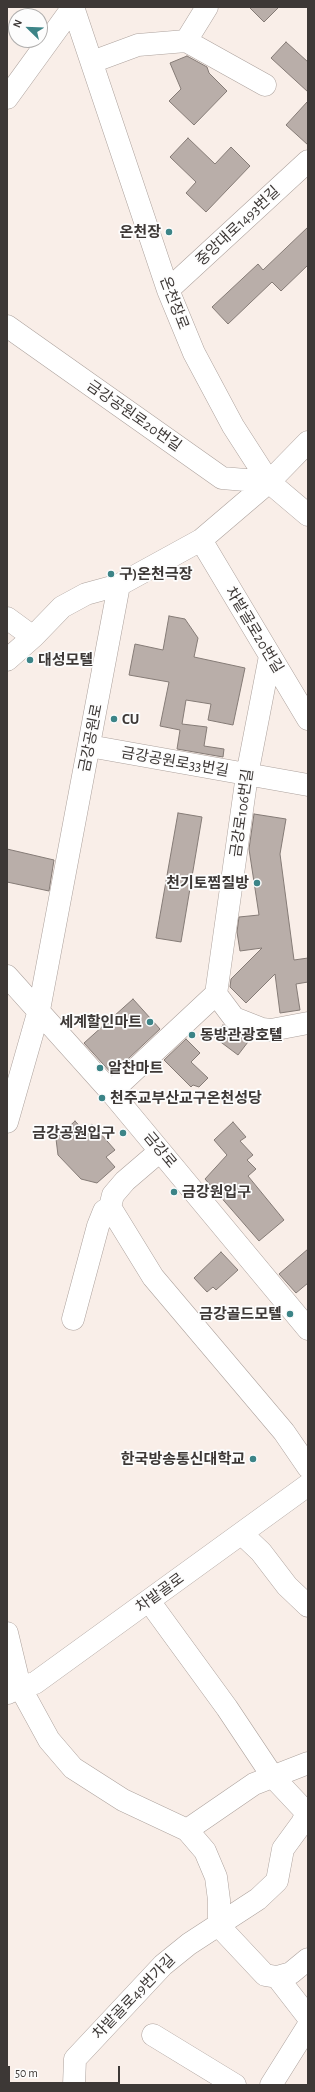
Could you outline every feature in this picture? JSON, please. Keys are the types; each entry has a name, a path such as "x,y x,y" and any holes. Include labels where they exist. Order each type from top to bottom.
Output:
{"street":[{"name":"온천장로","path":"73,7 168,290 194,353 233,426 269,482 308,515"},
{"path":"7,98 73,7"},
{"path":"186,42 207,7"},
{"path":"92,62 138,45 186,42 266,85"},
{"name":"중앙대로1493번길","path":"168,290 308,162"},
{"name":"금강공원로20번길","path":"7,326 222,478 269,482"},
{"path":"7,660 34,637 62,607 86,594 119,585 200,540 269,482 308,442"},
{"name":"차밭골로20번길","path":"200,540 308,719"},
{"name":"금강공원로","path":"7,1122 12,1088 39,1010 119,585"},
{"path":"7,618 34,637"},
{"name":"금강로106번길","path":"216,994 247,775 270,656"},
{"name":"금강공원로33번길","path":"89,746 308,785"},
{"name":"금강로","path":"7,976 111,1092 308,1329"},
{"path":"111,1092 216,994 234,1018 262,1029 271,1030 308,1023"},
{"path":"73,1319 98,1226 104,1211 110,1207 113,1195 125,1181 160,1150"},
{"path":"110,1207 153,1277 284,1432 308,1467"},
{"name":"차밭골로","path":"13,1690 35,1683 308,1485"},
{"path":"242,1534 261,1552 287,1586 308,1606"},
{"path":"149,1600 223,1702 273,1777 306,1809"},
{"path":"7,1633 13,1690 49,1740 73,1768 123,1800 187,1830 205,1851 216,1877 219,1900 219,1926 265,1975 277,1977 291,1973 308,1959"},
{"path":"187,1830 254,1784 308,1764"},
{"name":"차밭골로49번가길","path":"74,2085 75,2059 114,2014 163,1965 189,1944 219,1926 258,1899 277,1881 283,1849 302,1823 305,1817 306,1809"},
{"path":"277,1977 308,2017"},
{"path":"272,2085 308,2026"},
{"path":"152,2035 229,2081"}],"building":[{"path":"249,7 279,7 264,22"},
{"path":"286,42 308,62 308,92 271,58"},
{"path":"187,56 207,67 209,73 227,91 194,125 169,101 181,89 170,63"},
{"path":"308,101 308,145 286,125"},
{"path":"188,138 215,164 231,147 250,166 206,212 186,193 196,182 170,157"},
{"path":"308,227 308,265 281,291 272,282 228,324 212,307 258,264 263,270"},
{"path":"169,616 185,619 198,638 194,657 245,668 233,725 208,720 211,704 186,700 182,724 207,727 204,746 224,749 223,757 177,749 180,730 160,726 169,682 129,675 135,644 163,650"},
{"path":"178,813 202,817 181,942 156,938"},
{"path":"254,814 286,819 280,854 294,960 308,958 308,982 296,984 300,1010 280,1013 275,974 246,1003 230,987 231,979 262,948 240,951 237,932 239,917 259,915 249,849"},
{"path":"7,849 54,860 49,891 7,882"},
{"path":"133,999 160,1029 112,1074 84,1043"},
{"path":"223,1025 229,1030 251,1038 238,1055 214,1037"},
{"path":"186,1039 200,1053 191,1062 208,1078 199,1087 193,1085 191,1087 164,1060"},
{"path":"75,1121 84,1131 92,1124 115,1150 106,1157 115,1167 97,1183 81,1179 58,1155 56,1139"},
{"path":"233,1122 246,1137 240,1141 253,1155 247,1160 256,1169 248,1176 284,1220 259,1241 205,1179 227,1155 214,1140"},
{"path":"308,1249 308,1283 296,1293 279,1274"},
{"path":"221,1252 238,1270 216,1290 213,1287 207,1292 194,1278"}],"place":[{"name":"온천장","path":"169,232"},
{"name":"구)온천극장","path":"111,574"},
{"name":"대성모텔","path":"30,660"},
{"name":"CU","path":"114,719"},
{"name":"천기토찜질방","path":"257,883"},
{"name":"세계할인마트","path":"150,1022"},
{"name":"동방관광호텔","path":"192,1035"},
{"name":"알찬마트","path":"100,1068"},
{"name":"천주교부산교구온천성당","path":"102,1098"},
{"name":"금강공원입구","path":"123,1133"},
{"name":"금강원입구","path":"174,1192"},
{"name":"금강골드모텔","path":"290,1314"},
{"name":"한국방송통신대학교","path":"253,1459"}]}
